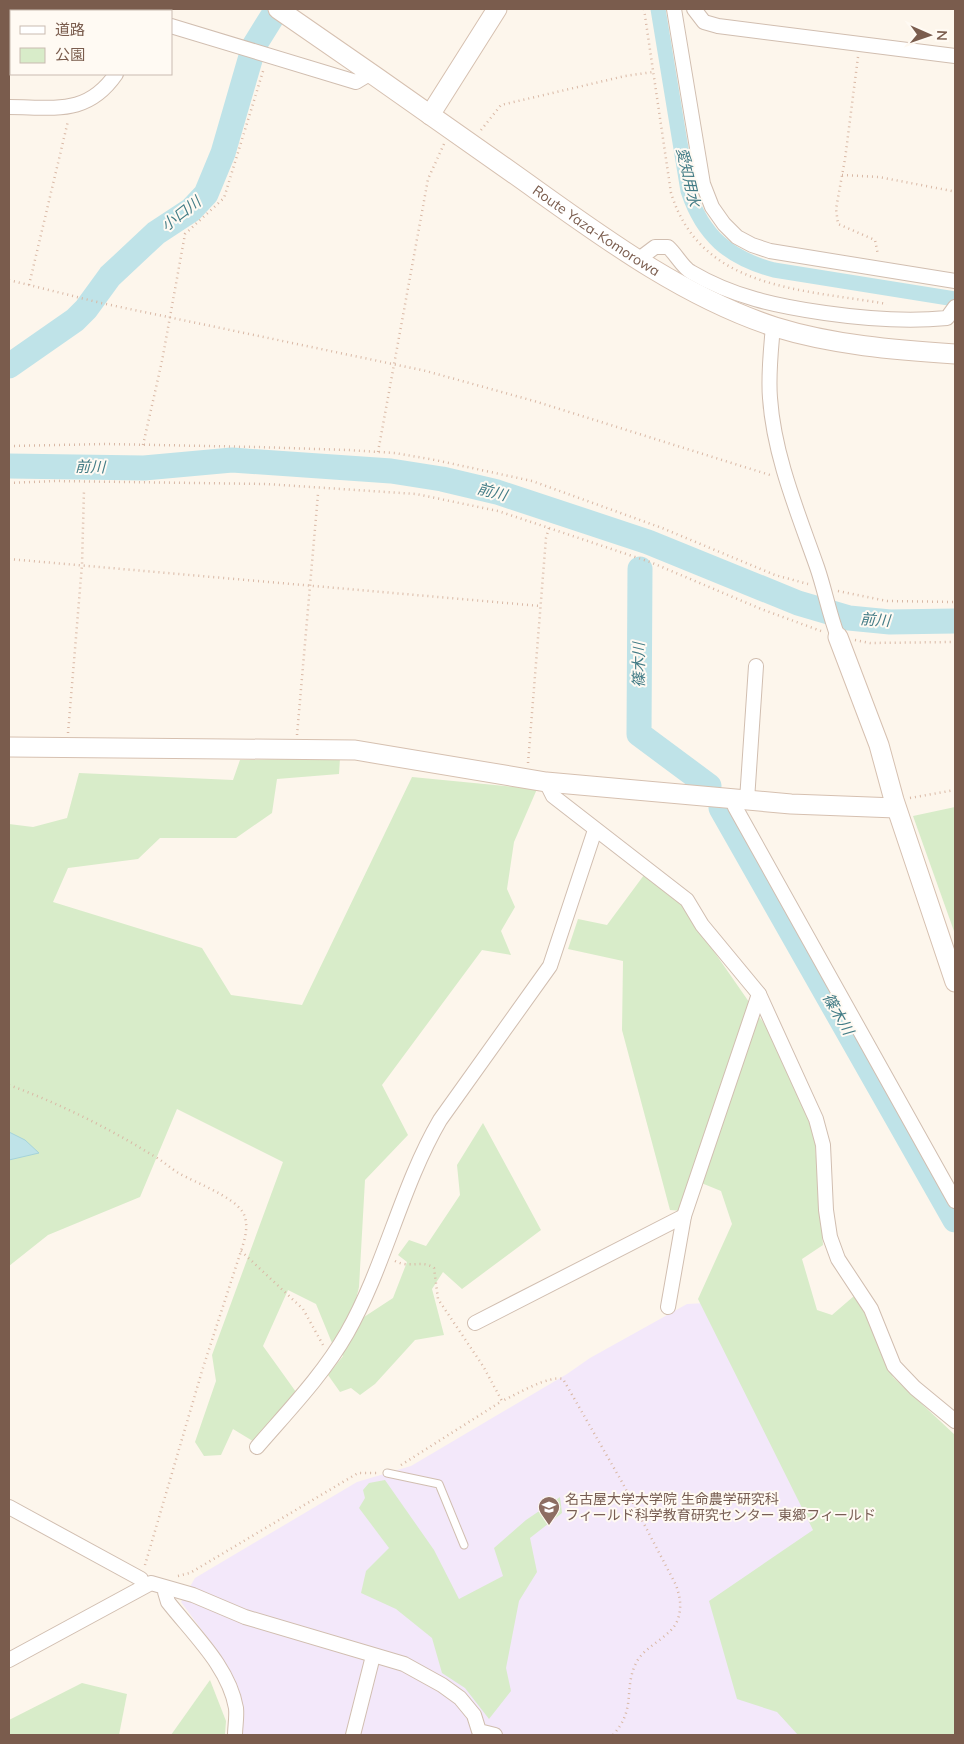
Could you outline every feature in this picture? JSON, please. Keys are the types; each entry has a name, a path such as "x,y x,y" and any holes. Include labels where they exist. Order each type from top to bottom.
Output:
{"street":[{"name":"Route Yaza-Komorowa","path":"278,9 576,218 671,280 773,326 810,337 866,346 955,354"},
{"path":"430,114 497,9"},
{"path":"674,9 703,184 712,207 724,224 737,237 770,251 955,281"},
{"path":"694,9 704,22 718,26 955,56"},
{"path":"172,26 356,82 371,73"},
{"path":"9,107 68,107 90,101 101,93 115,75"},
{"path":"639,259 655,247 668,247 688,271 744,297 782,307 876,320 920,321 951,312"},
{"path":"773,326 769,368 770,399 786,479 823,586 829,612 879,745 895,804 955,982"},
{"path":"756,666 740,799 749,832 955,1201"},
{"path":"9,747 355,750 527,777 546,782 862,808 895,804"},
{"path":"546,782 552,796 687,900 702,926 759,994 816,1119 823,1145 826,1210 830,1237 838,1259 875,1318 894,1366 915,1388 955,1422"},
{"path":"257,1447 310,1385 346,1334 382,1255 427,1143 440,1120 550,966 595,830"},
{"path":"668,1307 684,1216 759,994"},
{"path":"475,1324 684,1216"},
{"path":"9,1506 146,1581 192,1595 245,1617 404,1664 442,1685 460,1698 474,1715 479,1731 495,1735"},
{"path":"9,1660 146,1581"},
{"path":"165,1592 168,1602 219,1667 230,1686 236,1710 234,1735"},
{"path":"353,1735 373,1656"}],"lane":[{"path":"387,1473 439,1484 464,1545"}],"path":[{"path":"644,9 673,198 680,217 692,236 710,256 726,266 759,281 892,305"},
{"path":"859,43 836,209 838,224 875,240 881,269"},
{"path":"143,445 162,361 186,234 224,198 268,56"},
{"path":"471,144 501,105 625,76 653,72"},
{"path":"29,285 69,116 68,107"},
{"path":"378,452 428,179 451,129"},
{"path":"842,175 879,177 952,191 955,189"},
{"path":"9,280 102,303 395,364 534,400 603,424 786,479"},
{"path":"9,446 257,446 378,452 435,460 532,481 662,528 775,575 886,601 955,602"},
{"path":"9,483 55,481 266,484 416,494 498,511 550,528 650,562 761,609 838,637 870,643 955,642"},
{"path":"66,748 82,565 84,490"},
{"path":"295,749 312,586 318,494"},
{"path":"527,777 546,538 550,528"},
{"path":"9,559 540,606"},
{"path":"895,804 955,790"},
{"path":"9,1085 31,1093 95,1124 151,1154 241,1210 246,1220 246,1235 202,1371 146,1581 190,1573 358,1474 387,1473 502,1401 545,1381 558,1378 563,1379 622,1482 676,1585 681,1599 681,1609 676,1624 643,1654 636,1663 624,1723 613,1735"},
{"path":"241,1251 286,1296 303,1309 321,1344 334,1351"},
{"path":"382,1255 405,1266 428,1264 434,1268 438,1300 483,1366 502,1401"}],"shaded area":[{"name":"名古屋大学大学院 生命農学研究科 フィールド科学教育研究センター 東郷フィールド","path":"725,1302 831,1508 800,1545 810,1735 241,1735 242,1699 221,1656 181,1602 195,1578 357,1482 411,1466 567,1374 590,1358 687,1304"}],"green space":[{"path":"340,758 339,774 277,779 272,813 236,838 160,838 138,859 68,868 53,902 202,948 231,995 302,1005 412,777 537,789 514,842 507,889 515,907 501,931 511,955 482,950 382,1085 408,1135 365,1180 359,1287 353,1312 364,1317 393,1298 407,1262 398,1255 409,1240 426,1246 460,1195 457,1165 483,1123 541,1230 462,1289 443,1272 432,1289 444,1335 415,1340 375,1384 360,1395 351,1388 340,1392 328,1375 343,1356 332,1343 316,1304 288,1290 263,1346 296,1392 256,1443 233,1429 221,1455 204,1456 195,1442 216,1381 212,1355 283,1162 177,1109 140,1197 48,1235 9,1266 9,824 33,827 67,818 79,773 233,780 240,760"},
{"path":"955,807 955,934 913,816"},
{"path":"644,875 681,904 774,1038 814,1132 823,1245 802,1259 817,1310 832,1315 854,1296 875,1330 893,1377 955,1435 955,1735 798,1735 777,1712 737,1699 709,1601 813,1530 698,1299 732,1224 721,1191 694,1180 683,1211 670,1210 622,1030 623,961 568,949 578,919 607,925"},
{"path":"385,1480 434,1550 459,1599 503,1576 494,1548 526,1520 560,1497 562,1513 530,1538 537,1572 519,1601 506,1668 511,1691 489,1719 465,1688 442,1673 432,1638 396,1609 361,1593 366,1571 389,1548 359,1508 365,1498 363,1490 369,1483"},
{"path":"210,1680 226,1721 225,1735 171,1735"},
{"path":"82,1683 127,1694 119,1735 9,1735 9,1720"}],"water":[{"path":"9,1132 25,1140 39,1153 9,1160"}],"waterway":[{"name":"小口川","path":"9,366 75,320 86,309 110,276 156,233 191,210 206,194 223,153 254,46 277,9"},
{"name":"愛知用水","path":"658,9 688,191 701,221 720,243 744,259 774,270 955,299"},
{"name":"前川","path":"9,466 144,468 232,460 391,471 442,479 497,492 648,542 798,603 849,618 890,622 955,621"},
{"name":"篠木川","path":"640,569 639,734 709,786"},
{"name":"篠木川","path":"721,808 955,1220"}],"place":[{"name":"名古屋大学大学院 生命農学研究科 フィールド科学教育研究センター 東郷フィールド","path":"549,1526"}]}
